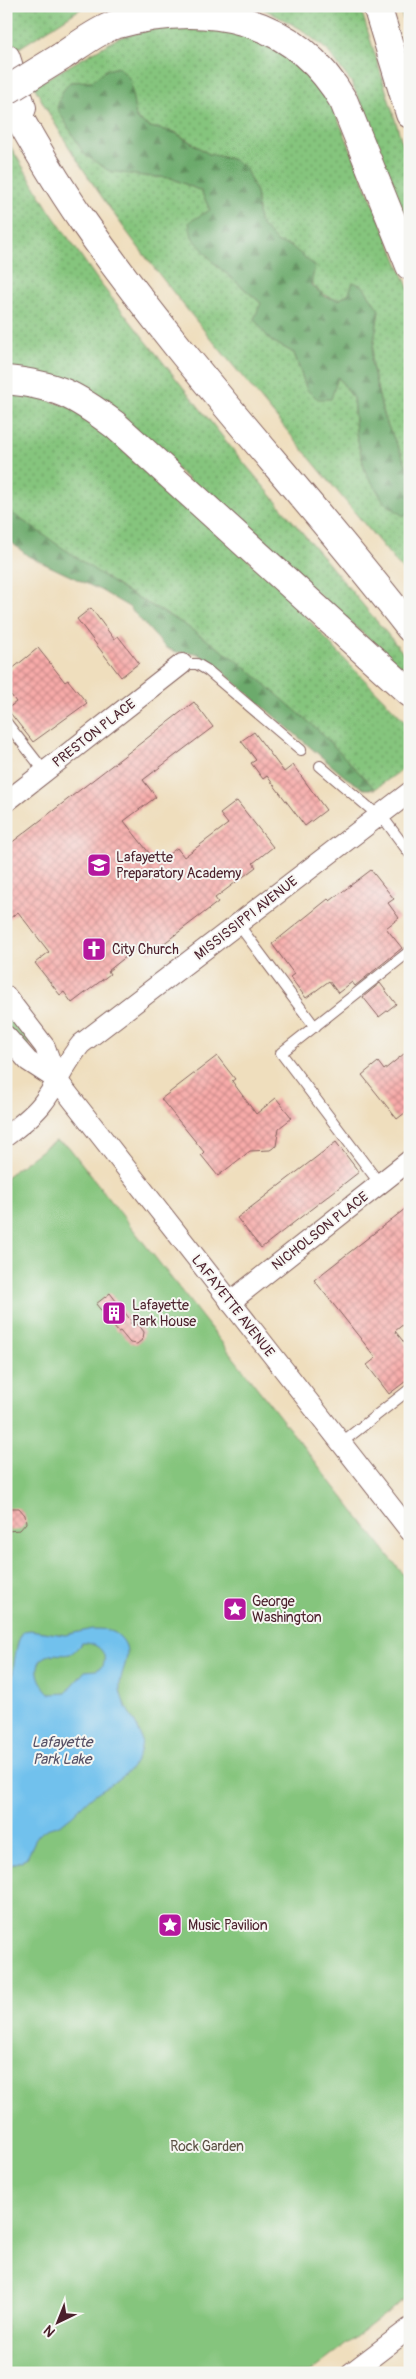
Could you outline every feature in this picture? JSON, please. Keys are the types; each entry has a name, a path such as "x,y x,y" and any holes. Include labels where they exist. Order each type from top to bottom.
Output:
{"highway":[{"path":"377,6 410,114"},
{"path":"6,91 111,26 142,15 178,8 207,9 239,15 266,27 291,42 313,60 330,79 351,119 410,266"},
{"path":"6,58 35,147"},
{"path":"6,95 35,147 84,223 150,313 410,628"},
{"path":"6,380 33,382 64,391 89,405 116,425 410,693"}],"street":[{"name":"PRESTON PLACE","path":"6,802 182,664"},
{"name":"MISSISSIPPI AVENUE","path":"6,1136 37,1110 71,1056 81,1044 410,792"},
{"name":"LAFAYETTE AVENUE","path":"6,996 45,1047 57,1080 410,1531"},
{"name":"LAFAYETTE AVENUE","path":"6,1036 28,1061 57,1080"},
{"name":"NICHOLSON PLACE","path":"230,1302 410,1160"},
{"path":"351,2373 410,2328"}],"lane":[{"path":"182,664 197,664 206,670 301,750"},
{"path":"6,722 45,772"},
{"path":"320,766 379,816 395,832 410,854"},
{"path":"238,924 315,1026"},
{"path":"380,1184 281,1053 410,951"},
{"path":"341,1443 410,1389"}],"green space":[{"path":"6,6 85,6 16,50 6,21"},
{"path":"258,6 360,6 410,168 410,238 365,112 351,82 327,50 301,29"},
{"path":"399,6 410,6 410,41"},
{"path":"194,18 256,35 309,72 328,99 342,128 410,292 410,472 384,418 371,361 379,310 349,293 339,300 329,297 314,286 304,272 291,246 278,243 259,222 256,192 232,159 209,154 175,132 150,127 136,119 133,105 106,70 92,81 70,82 143,176 171,178 201,191 210,210 215,264 261,303 270,340 294,353 307,390 338,377 353,398 356,433 365,471 403,516 410,511 410,579 208,336 154,268 78,161 34,86 118,38"},
{"path":"119,67 130,79 136,119 150,127 174,132 209,154 232,159 245,167 256,192 259,222 278,243 291,246 315,266 311,285 326,297 339,300 349,293 353,282 363,286 379,310 371,361 384,418 410,472 410,511 403,516 384,502 365,471 356,433 353,398 338,377 331,399 318,399 307,390 294,353 270,340 254,319 261,303 215,264 192,237 189,222 210,210 201,191 171,178 109,171 84,154 57,108 62,92 70,82 92,81 106,70"},
{"path":"6,139 49,210 99,282 234,451 400,649 410,663 410,675 114,414 6,370"},
{"path":"6,388 78,409 279,587 347,662 410,726 410,764 375,789 317,730 182,623 122,589 14,517 6,509"},
{"path":"6,509 122,589 182,623 243,665 318,730 375,789 364,789 345,777 211,662 196,653 176,652 165,647 129,607 100,590 28,556 6,538"},
{"path":"6,1008 31,1042 27,1047 6,1026"},
{"name":"Rock Garden","path":"56,1141 68,1146 410,1583 410,2295 309,2373 6,2373 6,1177"}],"water":[{"name":"Lafayette Park Lake","path":"92,1629 104,1629 117,1634 125,1644 127,1658 120,1687 124,1704 141,1737 139,1756 124,1775 95,1794 61,1824 41,1833 26,1859 6,1867 6,1702 11,1685 17,1645 24,1631 30,1630 65,1635","holes":["82,1643 100,1648 104,1656 103,1666 96,1670 85,1671 66,1693 50,1694 42,1685 38,1673 40,1662 50,1655 70,1654"]}],"building":[{"path":"91,608 114,639 118,636 139,663 121,677 77,619"},
{"path":"38,648 65,682 68,680 87,703 33,742 7,709 16,702 6,688 6,674"},
{"path":"194,702 213,727 143,780 156,797 124,821 157,863 177,848 184,857 228,824 220,814 237,801 273,847 253,863 256,867 215,898 218,902 150,954 142,944 108,971 110,974 72,1003 64,992 60,995 35,963 49,952 18,912 6,921 6,847"},
{"path":"254,732 284,772 293,765 326,810 305,826 267,776 263,779 251,763 256,760 241,741"},
{"path":"371,870 394,899 388,903 399,918 386,928 402,948 355,986 352,982 338,993 329,981 306,998 290,977 294,974 272,944 328,899 330,901"},
{"path":"380,983 396,1004 379,1017 363,997"},
{"path":"410,1049 410,1109 397,1119 362,1075 378,1062 384,1070"},
{"path":"217,1056 235,1079 232,1081 256,1114 276,1098 292,1118 279,1128 276,1146 270,1150 250,1151 218,1176 201,1155 204,1152 161,1099"},
{"path":"336,1142 359,1172 261,1248 237,1218"},
{"path":"410,1205 410,1319 395,1331 410,1350 410,1378 389,1394 367,1365 376,1358 314,1280"},
{"name":"Lafayette Park House","path":"110,1293 132,1322 130,1323 139,1325 144,1332 143,1339 137,1344 130,1343 120,1331 118,1332 96,1304"},
{"path":"6,1508 19,1508 25,1515 26,1523 20,1530 6,1531"}],"place":[{"name":"Lafayette Preparatory Academy","path":"99,865"},
{"name":"City Church","path":"94,949"},
{"name":"Lafayette Park House","path":"114,1313"},
{"name":"George Washington","path":"235,1609"},
{"name":"Music Pavilion","path":"170,1925"}]}
